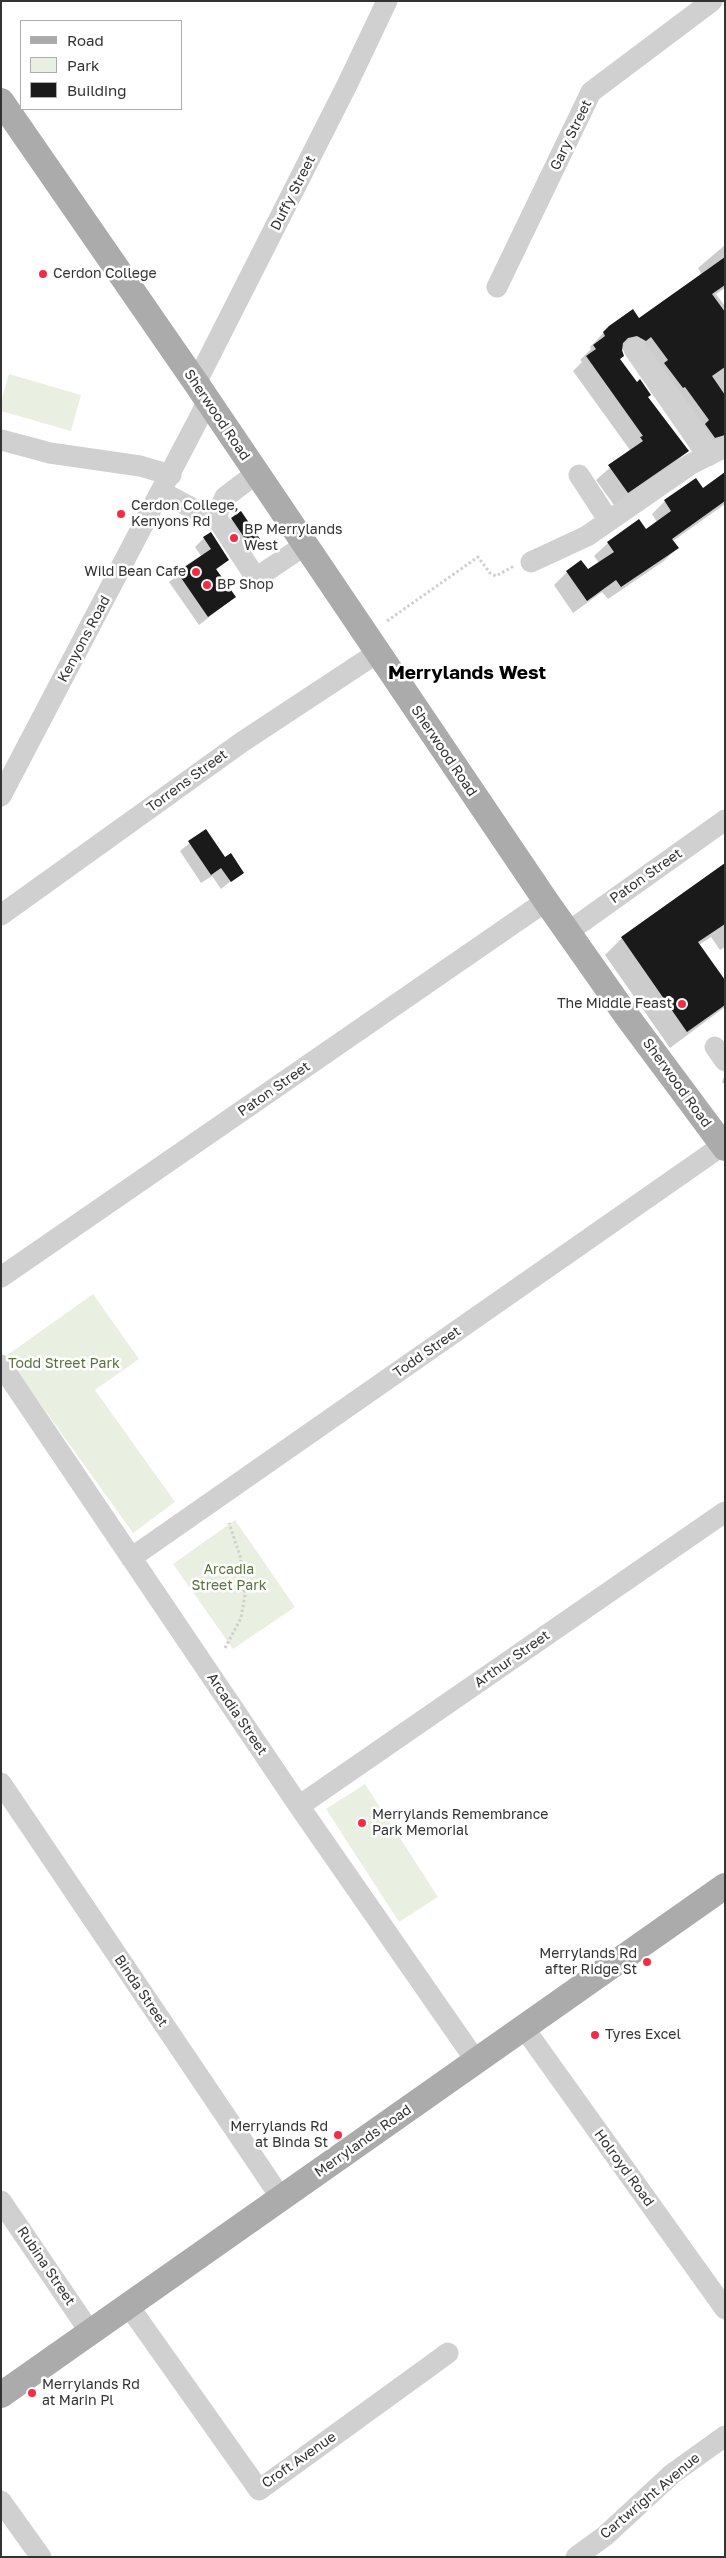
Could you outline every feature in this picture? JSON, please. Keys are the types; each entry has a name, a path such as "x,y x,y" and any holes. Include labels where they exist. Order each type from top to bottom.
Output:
{"main road":[{"name":"Sherwood Road","path":"1,101 202,392 546,901 724,1147"},
{"name":"Merrylands Road","path":"1,2395 725,1886"}],"street":[{"name":"Gary Street","path":"497,288 591,92 712,1"},
{"name":"Duffy Street","path":"202,392 382,3"},
{"name":"Kenyons Road","path":"3,788 166,484 202,392"},
{"path":"1,440 50,453 140,466 166,484 199,512 217,514"},
{"path":"531,562 587,536 691,464 717,451"},
{"path":"257,473 225,497 217,514 218,520 256,578 305,545"},
{"path":"579,475 609,521"},
{"name":"Torrens Street","path":"1,915 242,742 377,653"},
{"name":"Paton Street","path":"568,932 725,820"},
{"name":"Paton Street","path":"1,1276 546,901"},
{"name":"Todd Street","path":"131,1558 724,1147"},
{"name":"Arcadia Street","path":"1,1365 299,1806 476,2061"},
{"name":"Arthur Street","path":"299,1806 725,1512"},
{"name":"Binda Street","path":"1,1783 281,2198"},
{"name":"Holroyd Road","path":"524,2028 725,2309"},
{"name":"Rubina Street","path":"1,2201 90,2332"},
{"name":"Croft Avenue","path":"128,2305 260,2490 448,2353"},
{"name":"Cartwright Avenue","path":"576,2557 605,2536 672,2474 725,2436"},
{"path":"1,2501 41,2557"}],"path":[{"path":"387,621 478,556 490,573 496,576 520,563 531,562"},
{"path":"225,1648 241,1618 245,1596 240,1556 229,1523"}],"green space":[{"path":"9,374 81,395 71,431 1,411 1,402"},
{"name":"Todd Street Park","path":"93,1294 139,1359 95,1390 175,1502 133,1533 6,1356"},
{"name":"Arcadia Street Park","path":"235,1520 295,1607 233,1649 173,1564"},
{"path":"365,1784 438,1897 399,1922 326,1809"}],"building":[{"path":"725,257 725,285 712,294 725,312 725,367 712,376 725,395 725,435 715,438 705,424 709,420 685,387 683,388 664,363 668,360 651,337 646,341 637,336 628,338 623,343 622,350 624,356 620,359 637,382 640,379 651,395 648,397 689,451 628,493 608,465 643,441 640,437 643,436 586,356 596,349 593,345 605,336 603,332 609,326 633,309 639,318"},
{"path":"725,472 725,501 672,539 679,548 621,587 616,580 587,601 566,571 581,560 588,569 614,552 607,542 639,519 646,529 671,511 664,500 696,478 703,488"},
{"path":"241,511 260,539 250,546 231,518"},
{"name":"BP Shop","path":"211,532 229,560 216,569 236,597 208,617 177,572 211,549 203,537"},
{"path":"206,829 225,857 231,853 244,873 231,882 221,868 211,875 188,841"},
{"path":"725,863 725,924 698,942 725,980 725,1005 687,1032 621,937"}],"place":[{"name":"Cerdon College","path":"43,274"},
{"name":"Cerdon College, Kenyons Rd","path":"121,514"},
{"name":"BP Merrylands West","path":"234,538"},
{"name":"Wild Bean Cafe","path":"196,572"},
{"name":"BP Shop","path":"207,585"},
{"name":"The Middle Feast","path":"682,1004"},
{"name":"Merrylands Remembrance Park Memorial","path":"362,1823"},
{"name":"Merrylands Rd after Ridge St","path":"647,1962"},
{"name":"Tyres Excel","path":"595,2035"},
{"name":"Merrylands Rd at Binda St","path":"338,2135"},
{"name":"Merrylands Rd at Marin Pl","path":"32,2393"}],"district":[{"name":"Merrylands West","path":"467,673"}]}
